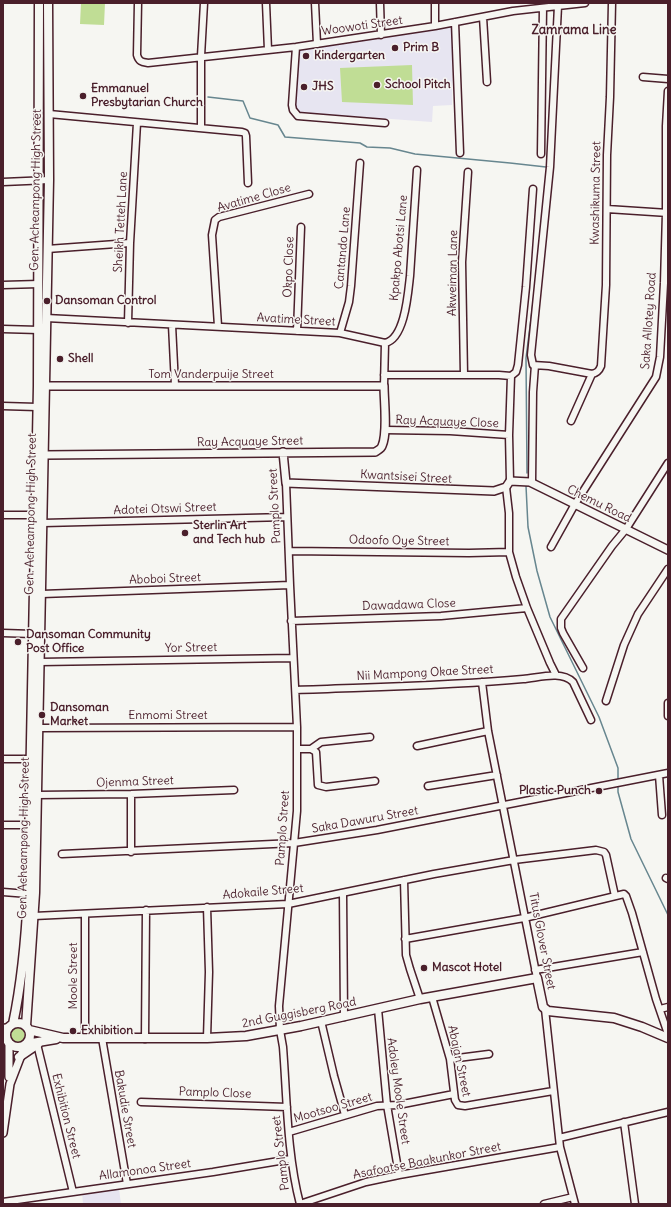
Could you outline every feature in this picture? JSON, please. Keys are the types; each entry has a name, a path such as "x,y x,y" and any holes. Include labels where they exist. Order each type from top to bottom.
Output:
{"main road":[{"name":"Gen. Acheampong High Street","path":"27,1028 26,1014 34,916 44,456 42,386 38,330 40,180 39,3"},
{"name":"Gen. Acheampong High Street","path":"8,1026 21,982 28,894 37,407 42,386 46,318 49,180 48,3"},
{"name":"2nd Guggisberg Road","path":"26,1044 63,1038 145,1039 246,1036 344,1017 536,974"},
{"name":"Titus Glover Street","path":"536,974 543,1007 545,1009"},
{"path":"545,1009 552,1012 614,1018 642,1027 668,1038"},
{"path":"26,1014 32,1027 40,1033"},
{"path":"20,1023 27,1028 30,1037 26,1044 15,1047 7,1042 6,1036 8,1026 20,1023"},
{"name":"2nd Guggisberg Road","path":"27,1028 40,1033 63,1038"},
{"path":"19,1057 37,1044 48,1040"}],"street":[{"name":"Woowoti Street","path":"138,3 137,55 138,60 148,63 201,56 296,47 436,26 513,11 585,3"},
{"path":"201,128 200,97 204,3"},
{"path":"266,3 268,50"},
{"path":"315,3 317,44"},
{"path":"380,3 381,35"},
{"path":"435,3 436,26"},
{"path":"513,3 513,11"},
{"name":"Kwashikuma Street","path":"571,421 590,374 596,373 601,366 606,285 607,155 612,3"},
{"path":"541,154 547,7"},
{"path":"531,482 535,365 532,363 531,352 550,167 547,7"},
{"path":"483,17 487,82"},
{"path":"455,22 460,153"},
{"path":"296,47 292,105 293,110 298,116 385,123"},
{"path":"642,77 668,79"},
{"name":"Saka Allotey Road","path":"551,547 575,504 656,377 660,357 667,213 666,126 668,91"},
{"path":"49,114 245,133 248,183"},
{"name":"Sheikh Tetteh Lane","path":"128,323 130,243 137,123"},
{"name":"Cantando Lane","path":"340,333 349,302 351,286 360,163"},
{"name":"Kpakpo Abotsi Lane","path":"385,343 392,340 398,330 403,319 408,293 417,170"},
{"name":"Akweiman Lane","path":"464,375 462,262 468,172"},
{"path":"3,182 49,180"},
{"path":"385,343 384,375 511,376 516,372 526,287 533,189"},
{"name":"Avatime Close","path":"218,326 212,235 215,220 219,217 309,194"},
{"path":"607,209 667,213"},
{"name":"Okpo Close","path":"297,331 301,227"},
{"path":"47,248 130,243"},
{"path":"3,285 39,284"},
{"name":"Avatime Street","path":"46,318 340,333 385,343"},
{"path":"172,325 175,385"},
{"path":"3,329 38,330"},
{"path":"535,365 546,365 590,374"},
{"name":"Ray Acquaye Street","path":"44,456 375,452 382,446 385,430 384,375"},
{"path":"511,376 508,484 509,552 527,608 550,663 556,675 568,678 573,682 591,720"},
{"name":"Tom Vanderpuije Street","path":"42,386 384,386"},
{"path":"3,406 37,407"},
{"name":"Ray Acquaye Close","path":"385,430 450,431 509,435"},
{"name":"Pamplo Street","path":"283,452 286,483 291,621 296,690 297,811 279,1006 291,1159 294,1184 300,1204"},
{"path":"583,668 563,633 561,628 561,619 626,529 668,463"},
{"name":"Chemu Road","path":"520,481 531,482 668,550"},
{"name":"Kwantsisei Street","path":"286,483 391,486 435,490 494,491 508,484 520,481"},
{"path":"3,514 36,515"},
{"name":"Adotei Otswi Street","path":"43,523 287,517"},
{"name":"Odoofo Oye Street","path":"289,551 462,553 509,552"},
{"path":"606,701 624,645 638,614 668,568"},
{"name":"Aboboi Street","path":"42,594 290,585"},
{"name":"Dawadawa Close","path":"291,621 441,616 527,608"},
{"path":"3,633 33,634"},
{"name":"Yor Street","path":"40,662 294,658"},
{"name":"Nii Mampong Okae Street","path":"296,690 435,685 556,675"},
{"name":"Titus Glover Street","path":"482,682 488,732 536,974"},
{"path":"668,703 668,716"},
{"name":"Enmomi Street","path":"38,728 297,726"},
{"path":"417,746 488,732"},
{"path":"311,749 321,742 370,737"},
{"path":"297,749 311,749 316,752 318,785 326,787 375,781"},
{"path":"3,759 30,759"},
{"name":"Saka Dawuru Street","path":"62,854 294,844 377,830 668,773"},
{"path":"428,786 497,775"},
{"path":"659,775 662,815"},
{"name":"Ojenma Street","path":"37,795 131,794 234,790"},
{"path":"130,852 131,794"},
{"path":"3,825 29,825"},
{"name":"Adokaile Street","path":"34,916 288,904 404,880 514,860 600,850 606,855 616,896"},
{"path":"404,880 405,939 408,961 420,999"},
{"path":"3,892 28,894"},
{"path":"343,893 344,1017"},
{"path":"405,939 524,918 624,894 632,913 668,1034"},
{"path":"206,1038 209,972 207,908"},
{"path":"145,1039 146,910"},
{"name":"Moole Street","path":"85,914 85,1038"},
{"path":"536,974 643,952"},
{"name":"Abajan Street","path":"432,997 450,1059 455,1100 458,1105 465,1106 553,1091"},
{"path":"660,1009 668,1007"},
{"name":"Adoley Moole Street","path":"378,1009 386,1105 399,1175"},
{"name":"Titus Glover Street","path":"545,1009 560,1147 575,1204"},
{"path":"321,1021 345,1115"},
{"name":"Bakudie Street","path":"102,1038 128,1184"},
{"path":"7,1042 10,1084"},
{"path":"3,1133 10,1084 19,1057 26,1044"},
{"name":"Exhibition Street","path":"37,1044 74,1192"},
{"path":"450,1059 489,1054"},
{"name":"Mootsoo Street","path":"289,1132 377,1106 398,1105 454,1094"},
{"name":"Pamplo Close","path":"141,1102 287,1107"},
{"path":"559,1138 668,1112"},
{"path":"624,1122 635,1204"},
{"name":"Asafoatse Baakunkor Street","path":"300,1204 361,1183 560,1147"},
{"name":"Allamonoa Street","path":"3,1202 213,1172 291,1159"},
{"path":"544,1204 573,1197"}],"shaded area":[{"path":"453,24 452,105 433,106 432,122 297,112 295,106 300,50"},
{"path":"119,1189 121,1204 83,1204 82,1192"}],"green space":[{"path":"81,3 105,3 104,25 80,24"},
{"name":"School Pitch","path":"412,65 413,105 342,102 340,68"},
{"path":"15,1028 21,1028 25,1032 25,1038 21,1042 15,1042 11,1038 11,1032"}],"waterway":[{"path":"554,9 555,17"},
{"path":"208,97 243,101 250,118 278,125 285,137 360,143 367,147 390,148 415,154 546,167"},
{"path":"527,473 526,358 535,287 548,157"},
{"path":"526,486 528,527 537,571 550,617 599,717 618,768 618,781"},
{"path":"618,785 618,792 631,839 668,915"}],"place":[{"name":"Prim B","path":"395,48"},
{"name":"Kindergarten","path":"306,56"},
{"name":"School Pitch","path":"377,85"},
{"name":"JHS","path":"304,87"},
{"name":"Emmanuel Presbytarian Church","path":"83,96"},
{"name":"Dansoman Control","path":"47,301"},
{"name":"Shell","path":"60,359"},
{"name":"Sterlin Art and Tech hub","path":"185,533"},
{"name":"Dansoman Community Post Office","path":"18,642"},
{"name":"Dansoman Market","path":"42,715"},
{"name":"Plastic Punch","path":"599,791"},
{"name":"Mascot Hotel","path":"424,968"},
{"name":"Exhibition","path":"73,1031"}],"district":[{"name":"Zamrama Line","path":"574,30"}]}
